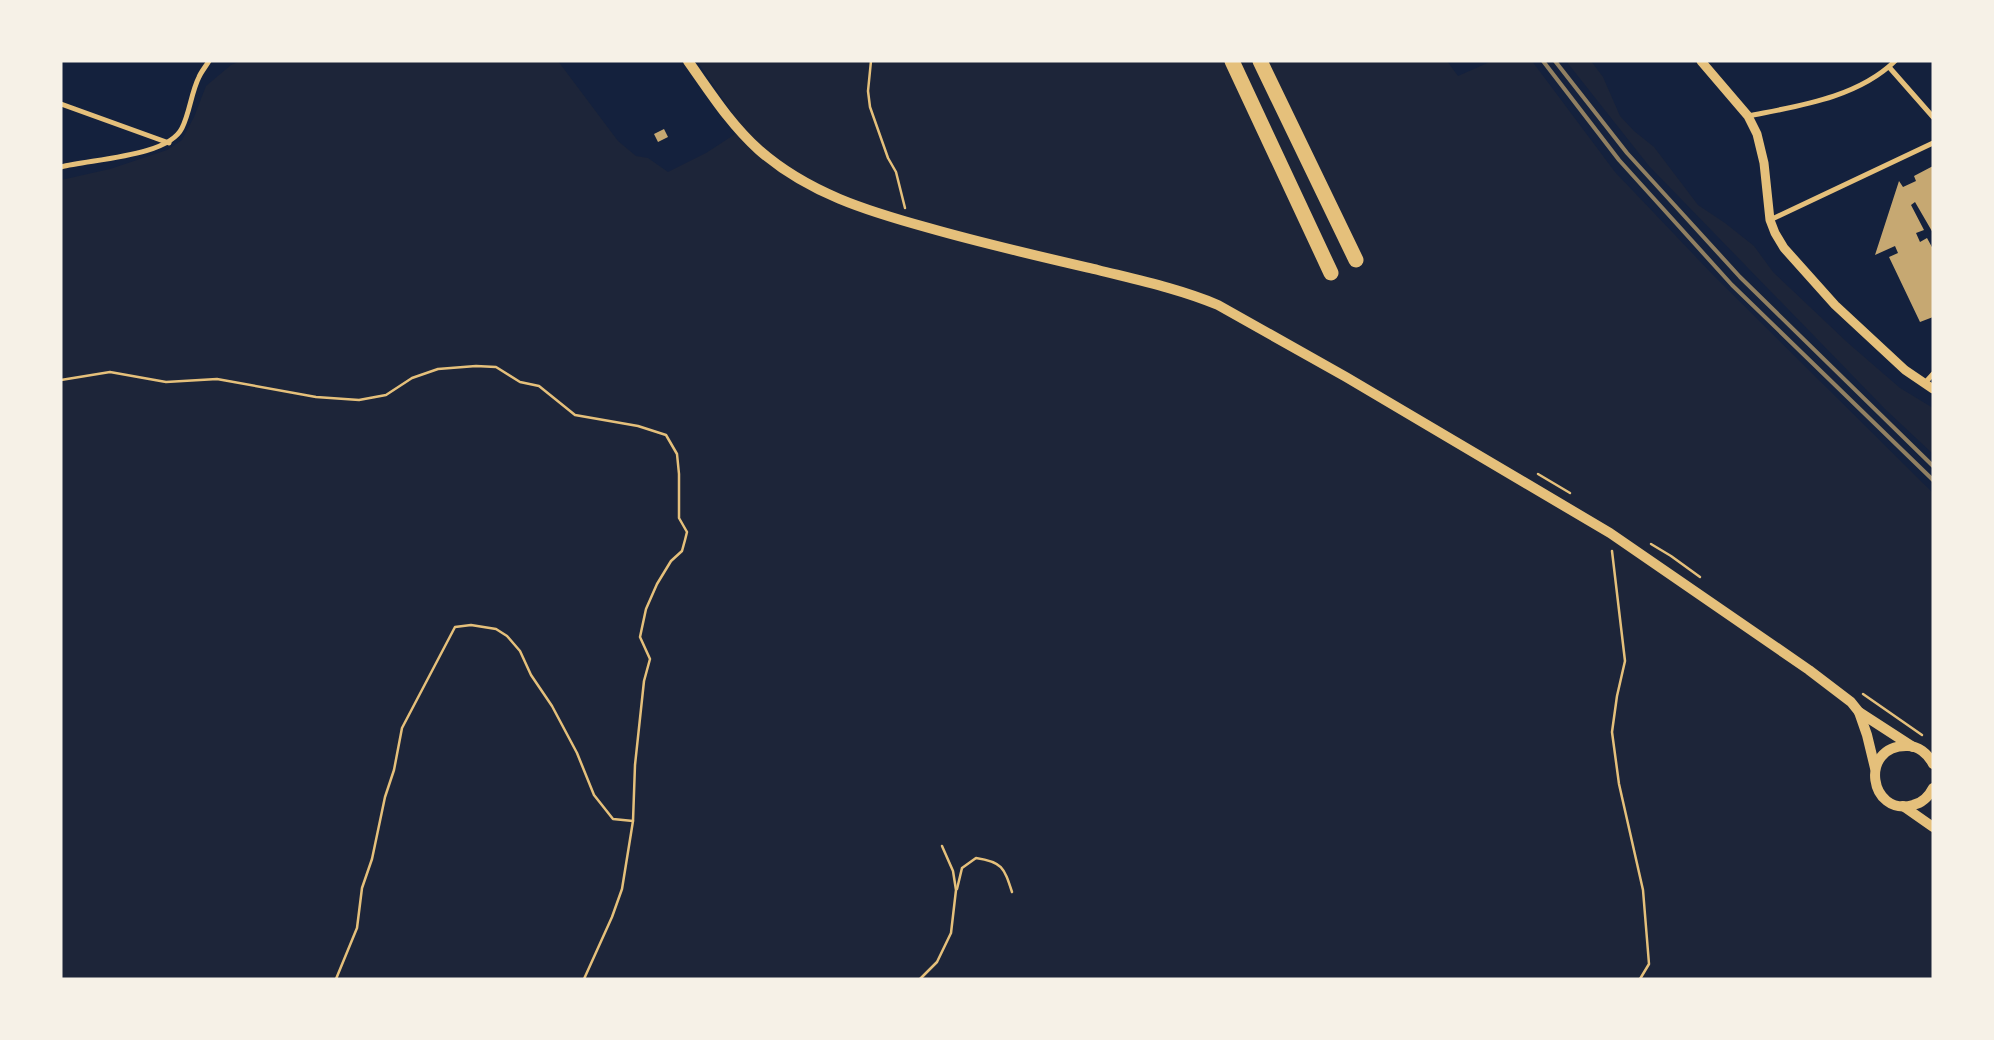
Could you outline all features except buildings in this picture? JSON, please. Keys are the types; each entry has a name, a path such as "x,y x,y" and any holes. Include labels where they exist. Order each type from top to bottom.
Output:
{"highway":[{"path":"1232,61 1331,273"},
{"path":"1260,61 1356,260"}],"main road":[{"path":"688,61 720,106 759,150 791,174 824,194 915,224 1200,297 1218,305 1346,377 1610,533 1809,670 1840,694 1859,712 1926,754 1933,763"},
{"path":"1859,712 1867,735 1875,769 1876,785 1880,794 1887,801 1903,806 1933,827"},
{"path":"1875,769 1881,757 1888,750 1898,746 1913,746"},
{"path":"1903,806 1916,804 1924,799 1933,788"}],"street":[{"path":"61,168 77,163 146,152 169,143 182,130 199,77 209,61"},
{"path":"1748,116 1820,102 1865,82 1895,61"},
{"path":"1702,62 1748,116 1757,134 1764,163 1770,220 1784,248 1835,305 1905,370 1929,387 1933,374"},
{"path":"1889,67 1933,117"},
{"path":"61,104 169,143"},
{"path":"1770,220 1933,142"}],"path":[{"path":"871,61 868,91 870,107 888,158 896,172 906,211 915,224"},
{"path":"61,380 110,372 166,382 217,379 316,397 359,400 386,395 412,378 438,369 476,366 496,367 520,382 539,386 575,416 638,426 666,435 677,454 679,518 686,532 682,551 671,561 653,592 646,609 640,637 650,659 644,681 636,746 633,821 622,889 612,917 584,979"},
{"path":"1610,533 1625,661 1617,696 1612,732 1619,784 1643,890 1649,964 1640,979"},
{"path":"336,979 357,928 362,888 372,859 394,770 402,728 455,627 471,625 496,629 507,636 520,652 531,675 552,706 577,753 594,795 613,818 633,821"},
{"path":"942,846 953,871 956,890"},
{"path":"920,979 937,962 951,933 956,890 962,868 976,858 994,861 1005,872 1012,892"}],"shaded area":[{"path":"241,61 558,61 618,141 636,156 648,158 668,172 706,153 743,129 697,61 1447,61 1458,76 1492,61 1532,61 1615,172 1714,276 1933,493 1933,979 61,979 61,180 110,169 167,150 182,140 194,117 206,86 231,65"},
{"path":"1566,61 1591,61 1603,77 1620,116 1634,131 1654,147 1698,205 1754,246 1773,272 1848,343 1900,388 1933,408 1933,454 1885,409 1649,166"}],"railway":[{"path":"1543,61 1619,160 1732,285 1933,480"},
{"path":"1555,61 1627,153 1740,277 1933,466"}]}
